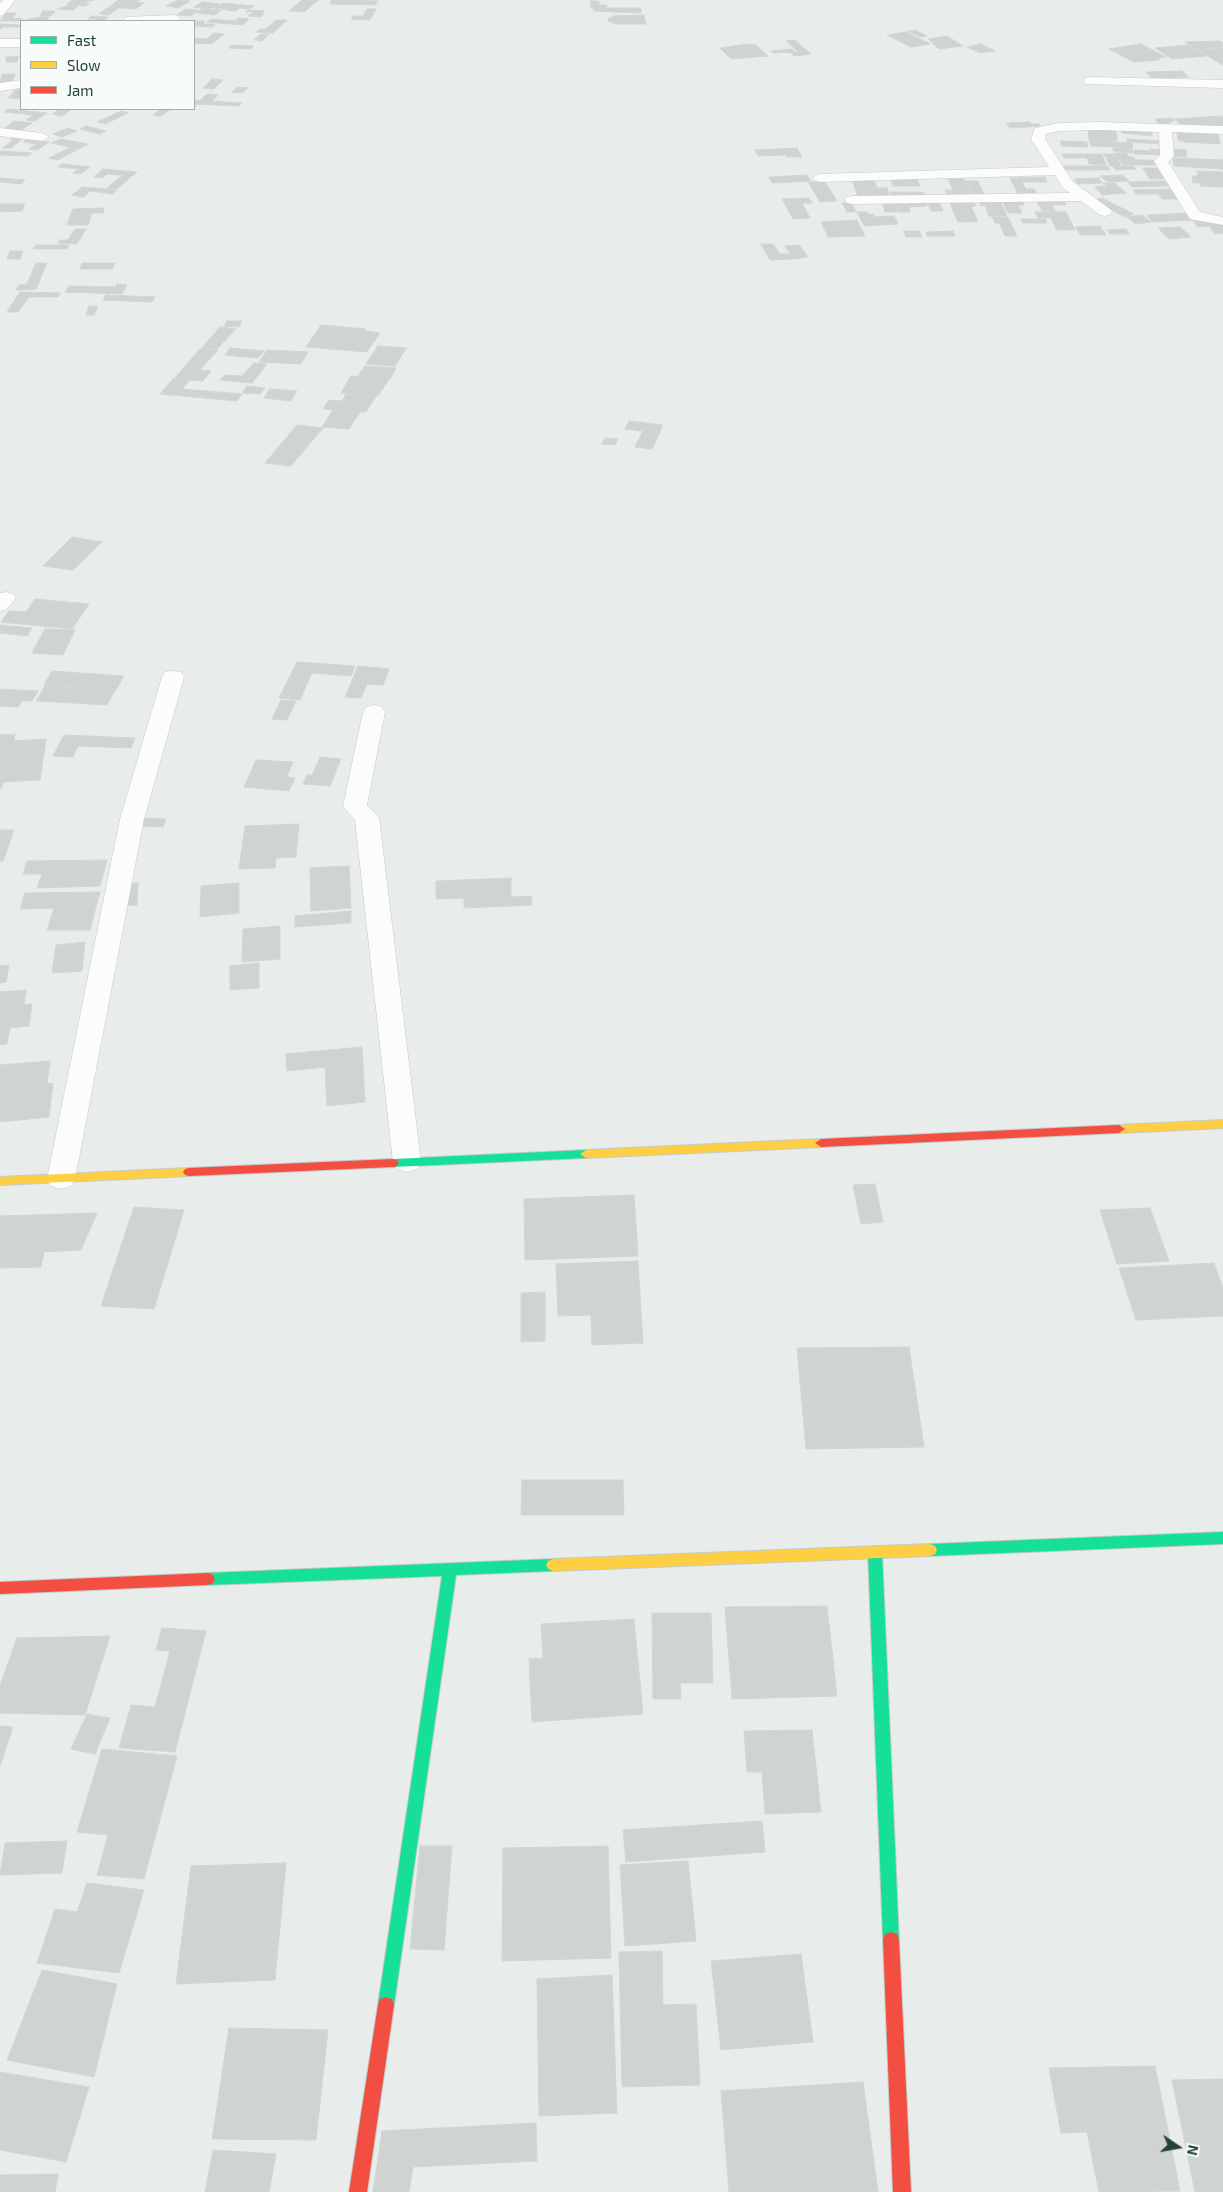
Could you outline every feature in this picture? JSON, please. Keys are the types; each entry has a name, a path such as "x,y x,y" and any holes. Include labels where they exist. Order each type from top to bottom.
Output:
{"street":[{"path":"0,12 9,0"},
{"path":"150,20 174,19"},
{"path":"0,44 20,43"},
{"path":"1090,81 1223,84"},
{"path":"0,87 20,84"},
{"path":"1105,212 1068,185 1038,139 1040,131 1059,127 1223,130"},
{"path":"1165,128 1167,156 1161,162 1176,188 1195,216 1223,221"},
{"path":"0,132 42,137"},
{"path":"819,178 1058,172"},
{"path":"852,200 1084,197"},
{"path":"61,1179 132,819 172,677"},
{"path":"374,712 355,806 367,818 408,1162"},
{"path":"0,1182 1223,1124"},
{"path":"0,1588 1223,1538"},
{"path":"875,1552 902,2192"},
{"path":"358,2192 450,1570"}],"building":[{"path":"72,0 94,0 82,3 89,4 86,6 66,5"},
{"path":"118,0 140,0 137,2 144,3 136,9 109,7"},
{"path":"178,0 190,1 178,8 166,6"},
{"path":"302,0 318,0 304,12 289,11"},
{"path":"332,0 378,1 375,5 330,4"},
{"path":"590,1 599,1 599,5 606,5 607,8 591,8"},
{"path":"203,2 219,4 209,9 193,7"},
{"path":"224,3 254,6 249,9 240,8 235,11 213,8"},
{"path":"69,5 78,6 73,10 57,9"},
{"path":"107,8 118,8 109,15 99,14"},
{"path":"593,8 641,8 641,13 594,11"},
{"path":"185,9 198,10 191,16 177,15"},
{"path":"201,9 221,10 215,15 196,13"},
{"path":"367,9 376,9 370,20 351,19 353,16 363,16"},
{"path":"248,10 264,11 261,13 265,13 260,17 248,16 253,12 246,12"},
{"path":"43,11 55,11 51,16 40,16"},
{"path":"6,13 17,13 12,18 23,19 20,21 0,21"},
{"path":"644,15 646,24 613,24 613,22 609,22 608,18 612,18 612,16"},
{"path":"92,16 108,17 104,20 88,19"},
{"path":"40,17 49,17 48,20 29,19"},
{"path":"238,18 249,19 243,25 207,22 212,19 236,21"},
{"path":"276,20 287,20 273,33 256,32 260,29 266,29"},
{"path":"195,21 205,21 203,24 215,24 213,27 195,26"},
{"path":"0,24 20,25 20,27 3,27 0,30"},
{"path":"915,30 927,36 920,37 908,31"},
{"path":"906,32 930,44 911,47 887,35"},
{"path":"214,33 224,34 212,44 195,43 195,38 207,39"},
{"path":"261,34 269,34 262,41 254,40"},
{"path":"947,36 963,46 939,49 928,39"},
{"path":"795,40 811,54 794,56 791,53 798,52 786,41"},
{"path":"1219,41 1223,43 1223,47 1198,50 1185,42"},
{"path":"747,44 756,45 768,56 731,59 720,48"},
{"path":"981,44 995,51 980,53 967,47"},
{"path":"1141,44 1166,57 1157,58 1160,60 1134,62 1109,49"},
{"path":"232,45 254,46 251,49 229,48"},
{"path":"1188,45 1206,56 1172,59 1155,48"},
{"path":"1223,48 1223,65 1199,51"},
{"path":"792,49 795,52 774,53 771,51"},
{"path":"19,56 17,62 6,62 6,57"},
{"path":"1182,71 1189,77 1152,78 1146,72"},
{"path":"2,74 15,74 12,82 0,83"},
{"path":"212,79 223,80 214,89 203,88"},
{"path":"19,86 20,86 20,99 8,98"},
{"path":"237,87 248,88 242,93 232,92"},
{"path":"207,94 218,95 212,101 201,100"},
{"path":"195,100 242,103 239,106 195,105"},
{"path":"8,109 47,113 35,121 26,120 34,115 4,112"},
{"path":"58,110 70,110 62,116 52,114"},
{"path":"160,110 170,110 161,116 153,115"},
{"path":"121,111 128,113 105,124 97,122"},
{"path":"1223,116 1223,127 1184,127 1174,119"},
{"path":"1172,118 1174,121 1168,122 1171,126 1160,126 1155,119"},
{"path":"14,121 32,123 20,131 2,130"},
{"path":"1029,122 1041,126 1010,128 1006,123"},
{"path":"86,126 106,131 100,134 80,129"},
{"path":"1088,127 1116,129 1117,142 1089,140"},
{"path":"68,128 77,131 62,137 53,134"},
{"path":"1121,128 1151,130 1152,136 1122,133"},
{"path":"1177,132 1218,132 1220,144 1185,142 1178,140"},
{"path":"14,137 24,138 11,148 3,148 13,140 10,140"},
{"path":"28,139 49,142 37,150 29,149 37,144 23,142"},
{"path":"61,139 88,144 79,149 51,143"},
{"path":"1127,139 1163,141 1164,144 1127,142"},
{"path":"1061,141 1087,142 1088,147 1061,146"},
{"path":"1090,141 1132,143 1133,148 1091,146"},
{"path":"69,148 77,150 57,160 49,158"},
{"path":"797,148 802,157 787,157 786,155 758,156 755,150"},
{"path":"1113,148 1132,149 1133,153 1113,151"},
{"path":"1151,149 1164,150 1165,155 1134,154 1134,150 1151,151"},
{"path":"1169,149 1186,150 1187,157 1170,156"},
{"path":"0,151 32,153 28,156 0,155"},
{"path":"1115,153 1126,153 1129,157 1134,157 1135,160 1119,160"},
{"path":"1062,154 1102,154 1106,165 1089,164 1087,158 1064,158"},
{"path":"1104,154 1115,154 1121,166 1110,166"},
{"path":"1173,158 1223,160 1223,170 1174,166"},
{"path":"1120,160 1153,160 1155,165 1122,165"},
{"path":"62,164 90,167 80,174 73,173 79,169 58,167"},
{"path":"1061,166 1108,166 1110,170 1063,170"},
{"path":"1113,166 1133,166 1136,169 1116,170"},
{"path":"1143,168 1157,168 1164,179 1150,179"},
{"path":"103,169 137,172 117,189 107,188 123,175 107,174 102,178 94,177"},
{"path":"1197,171 1223,172 1223,187 1200,186 1200,183 1193,183 1192,176 1198,176"},
{"path":"807,175 811,181 772,183 769,177"},
{"path":"1122,175 1129,181 1107,182 1100,176"},
{"path":"1045,177 1047,182 1022,182 1026,189 1034,189 1037,193 1018,194 1010,178"},
{"path":"0,178 25,180 21,184 0,182"},
{"path":"1099,178 1102,183 1078,184 1074,179"},
{"path":"891,179 917,179 920,186 893,186"},
{"path":"948,179 964,179 971,195 948,196 945,190 953,190"},
{"path":"852,180 874,180 877,188 855,188"},
{"path":"966,181 978,181 984,194 972,194"},
{"path":"1165,181 1169,186 1132,187 1128,182"},
{"path":"808,182 825,182 837,201 820,202"},
{"path":"1103,183 1115,183 1126,193 1102,195 1095,187 1107,186"},
{"path":"82,187 117,190 113,194 90,191 84,197 72,195"},
{"path":"855,188 887,188 890,197 858,197"},
{"path":"1170,189 1178,199 1162,199 1158,194 1136,194 1133,190"},
{"path":"890,192 923,192 925,197 892,197"},
{"path":"809,198 812,203 802,203 810,218 793,219 782,199"},
{"path":"1102,198 1134,214 1125,217 1093,200"},
{"path":"1063,199 1066,205 1052,205 1055,211 1042,211 1036,200"},
{"path":"1000,200 1007,216 989,216 985,205 981,206 978,201"},
{"path":"1002,200 1022,200 1024,205 1018,205 1022,213 1008,213"},
{"path":"894,201 925,201 927,206 909,207 910,212 898,212"},
{"path":"949,201 973,201 976,206 971,206 978,222 958,222"},
{"path":"882,202 893,202 897,212 885,212"},
{"path":"927,202 939,202 943,211 931,211"},
{"path":"842,203 852,203 856,212 847,212"},
{"path":"0,204 25,204 22,211 0,212"},
{"path":"104,208 103,213 92,213 88,225 67,225 73,209"},
{"path":"857,212 867,212 875,217 894,216 898,224 864,226"},
{"path":"1035,212 1066,212 1075,230 1057,230 1051,218 1038,218"},
{"path":"1190,213 1195,220 1152,222 1147,215"},
{"path":"1142,215 1151,222 1135,224 1127,217"},
{"path":"992,217 1008,217 1017,236 1005,236 999,223 995,223"},
{"path":"1021,219 1045,219 1047,223 1023,223"},
{"path":"857,220 865,236 828,237 821,222"},
{"path":"1193,221 1223,222 1223,233 1215,234 1209,226 1198,227"},
{"path":"1100,226 1106,235 1081,235 1075,227"},
{"path":"1180,227 1191,237 1169,239 1158,228"},
{"path":"75,229 86,229 77,244 58,243 60,240 68,240"},
{"path":"1126,229 1129,234 1110,234 1107,230"},
{"path":"904,231 919,231 922,237 906,237"},
{"path":"953,231 955,236 927,236 926,232"},
{"path":"761,244 773,244 780,254 789,254 793,259 770,260"},
{"path":"36,245 69,245 67,249 33,249"},
{"path":"799,245 808,257 794,259 785,246"},
{"path":"10,251 23,251 20,259 7,259"},
{"path":"36,263 47,263 36,289 16,290 19,285 27,284"},
{"path":"82,263 115,263 112,269 80,269"},
{"path":"117,284 127,285 122,294 65,292 69,286 115,287"},
{"path":"20,292 61,293 58,297 29,297 18,312 7,312"},
{"path":"106,295 155,297 152,302 103,300"},
{"path":"89,306 98,306 94,315 86,315"},
{"path":"227,321 242,321 239,327 224,326"},
{"path":"321,325 366,329 365,331 380,333 367,352 306,347"},
{"path":"220,327 236,329 217,349 202,348"},
{"path":"378,346 406,348 395,366 366,364"},
{"path":"230,348 264,351 258,358 225,355"},
{"path":"200,349 218,350 200,370 211,371 203,381 174,379"},
{"path":"267,350 308,352 301,364 259,362"},
{"path":"254,363 267,364 252,383 220,380 225,375 242,376"},
{"path":"365,366 396,368 390,379 358,376"},
{"path":"351,376 389,379 378,396 341,393"},
{"path":"173,379 189,381 182,389 242,394 237,401 160,394"},
{"path":"247,386 265,388 260,394 242,393"},
{"path":"270,389 297,391 291,401 264,398"},
{"path":"346,394 376,396 366,412 323,409 329,400 342,401"},
{"path":"333,410 360,412 349,429 322,427"},
{"path":"629,421 663,425 652,449 635,447 643,431 625,429"},
{"path":"297,425 323,428 291,466 265,463"},
{"path":"605,438 618,439 615,445 602,444"},
{"path":"72,537 102,542 73,570 43,566"},
{"path":"35,599 89,604 72,629 1,622 9,611 26,612"},
{"path":"0,625 32,628 27,636 0,633"},
{"path":"45,629 75,630 63,655 32,653"},
{"path":"297,662 355,666 351,676 312,673 300,700 279,698"},
{"path":"358,666 389,669 383,685 367,684 361,698 345,697"},
{"path":"52,671 124,676 116,690 44,685"},
{"path":"45,686 115,690 107,705 36,701"},
{"path":"0,689 38,691 32,701 22,701 18,707 0,706"},
{"path":"281,700 296,701 287,720 272,719"},
{"path":"15,734 14,741 46,739 40,780 3,782 2,788 0,788 0,735"},
{"path":"64,735 135,738 131,748 78,746 73,757 53,756"},
{"path":"320,757 341,759 330,786 303,784 307,775 312,775"},
{"path":"256,760 293,762 287,777 295,778 289,791 244,787"},
{"path":"143,818 166,819 163,827 141,826"},
{"path":"299,824 296,857 276,858 275,868 239,869 245,826"},
{"path":"0,830 14,830 3,861 0,861"},
{"path":"107,860 100,886 37,888 42,874 23,874 27,861"},
{"path":"349,866 351,908 311,911 310,868"},
{"path":"511,878 511,897 531,896 532,905 464,908 464,898 436,899 436,881"},
{"path":"138,883 137,905 116,906 117,885"},
{"path":"239,883 239,913 200,917 201,886"},
{"path":"100,892 90,930 47,930 54,908 20,909 25,893"},
{"path":"351,911 351,923 295,927 295,916"},
{"path":"280,926 280,959 242,962 243,929"},
{"path":"85,942 82,971 52,973 56,945"},
{"path":"259,963 259,988 230,990 230,966"},
{"path":"9,965 6,982 0,983 0,966"},
{"path":"26,990 24,1005 32,1004 29,1026 10,1028 7,1044 0,1045 0,992"},
{"path":"362,1047 365,1102 327,1106 325,1067 287,1071 286,1054"},
{"path":"50,1061 47,1084 53,1083 49,1117 0,1122 0,1065"},
{"path":"875,1184 883,1222 861,1224 853,1185"},
{"path":"634,1195 638,1256 525,1260 524,1199"},
{"path":"134,1207 184,1210 154,1309 101,1306"},
{"path":"1150,1208 1169,1261 1117,1264 1100,1210"},
{"path":"97,1213 81,1250 44,1252 41,1267 0,1268 0,1216"},
{"path":"638,1261 643,1343 592,1345 591,1315 558,1316 556,1264"},
{"path":"1214,1263 1223,1288 1223,1316 1136,1320 1119,1268"},
{"path":"545,1292 545,1341 521,1342 521,1293"},
{"path":"909,1347 924,1447 806,1449 797,1348"},
{"path":"522,1480 623,1480 624,1515 521,1515"},
{"path":"827,1606 837,1696 732,1699 725,1607"},
{"path":"652,1613 711,1613 713,1683 680,1683 681,1699 653,1699"},
{"path":"634,1619 643,1714 532,1722 529,1659 543,1658 541,1624"},
{"path":"162,1628 206,1631 175,1752 119,1748 131,1705 155,1707 170,1651 156,1650"},
{"path":"110,1636 85,1715 0,1713 0,1686 17,1638"},
{"path":"87,1714 110,1718 95,1754 71,1749"},
{"path":"0,1726 13,1727 0,1766"},
{"path":"812,1730 821,1812 765,1814 762,1772 747,1772 744,1731"},
{"path":"102,1749 177,1756 144,1879 97,1875 108,1835 77,1832"},
{"path":"762,1821 765,1852 626,1862 623,1830"},
{"path":"67,1841 62,1873 0,1875 5,1843"},
{"path":"420,1846 452,1846 444,1950 410,1949"},
{"path":"608,1846 611,1958 502,1961 503,1848"},
{"path":"688,1861 696,1941 625,1946 620,1865"},
{"path":"286,1863 275,1980 176,1984 191,1866"},
{"path":"87,1883 144,1890 119,1973 37,1963 55,1909 77,1912"},
{"path":"662,1951 663,2005 696,2004 700,2085 622,2087 619,1952"},
{"path":"801,1954 813,2042 721,2050 711,1961"},
{"path":"42,1970 117,1984 94,2077 7,2060"},
{"path":"612,1975 617,2113 539,2116 537,1979"},
{"path":"229,2028 328,2030 316,2140 212,2139"},
{"path":"1155,2066 1180,2191 1099,2192 1087,2132 1061,2133 1049,2068"},
{"path":"0,2072 89,2087 66,2162 0,2150"},
{"path":"1223,2079 1223,2192 1195,2192 1172,2080"},
{"path":"863,2082 878,2192 729,2192 721,2091"},
{"path":"536,2123 537,2161 413,2167 409,2192 373,2192 382,2131"},
{"path":"213,2150 276,2154 269,2192 205,2192"},
{"path":"58,2174 55,2192 0,2192 0,2175"}],"traffic: fast":[{"path":"393,1163 586,1154"},
{"path":"930,1550 1223,1538"},
{"path":"875,1552 891,1940"},
{"path":"208,1579 553,1565"},
{"path":"386,2005 450,1570"}],"traffic: slow":[{"path":"1119,1129 1223,1124"},
{"path":"586,1154 821,1143"},
{"path":"0,1181 189,1172"},
{"path":"553,1565 930,1550"}],"traffic: jam":[{"path":"821,1143 1119,1129"},
{"path":"189,1172 393,1163"},
{"path":"0,1588 208,1579"},
{"path":"891,1940 902,2192"},
{"path":"358,2192 386,2005"}]}
